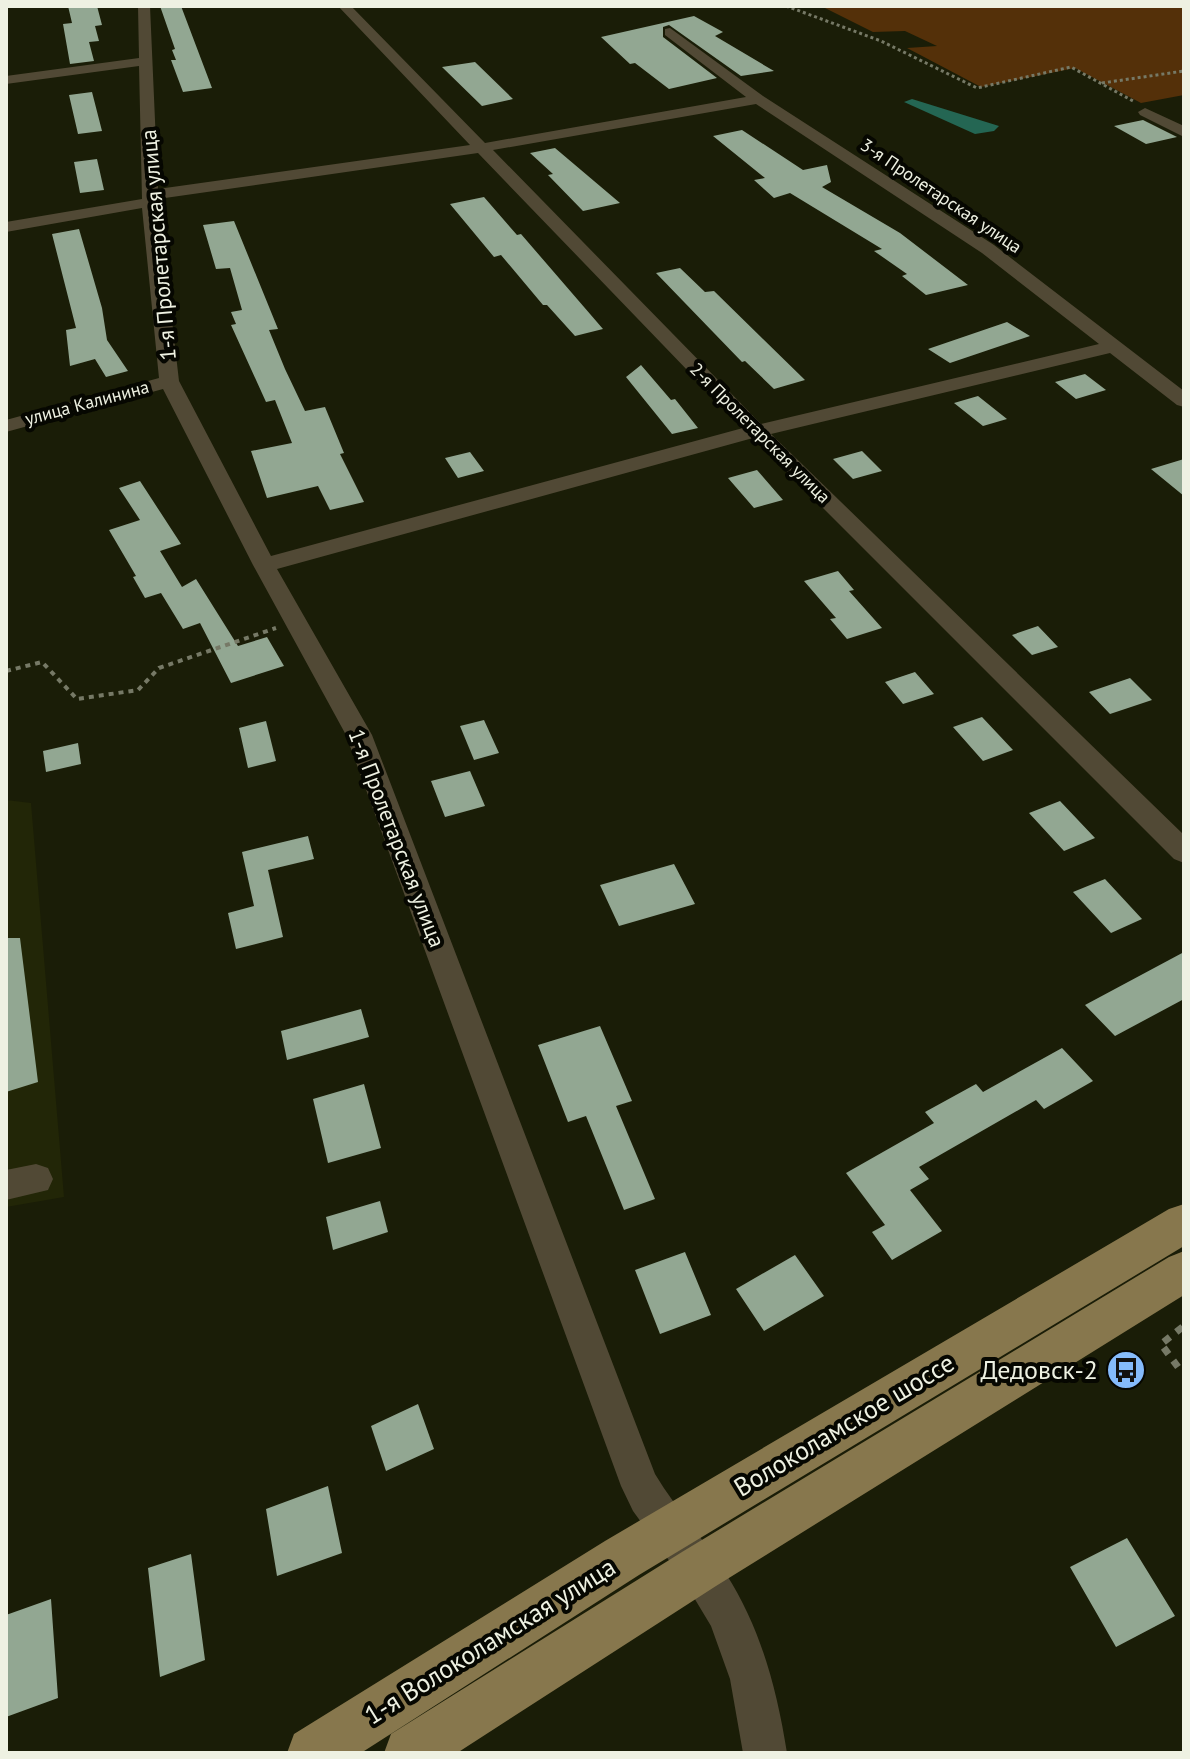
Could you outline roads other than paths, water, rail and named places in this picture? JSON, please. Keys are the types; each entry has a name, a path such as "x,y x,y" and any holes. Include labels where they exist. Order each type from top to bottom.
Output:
{"main road":[{"name":"Волоколамское шоссе","path":"668,1530 1184,1223"},
{"name":"Волоколамское шоссе","path":"699,1569 1184,1271"},
{"name":"1-я Волоколамская улица","path":"313,1753 668,1530"},
{"path":"410,1753 699,1569"}],"street":[{"name":"1-я Пролетарская улица","path":"144,6 150,198 169,381 264,565 359,735 640,1486 732,1622 756,1687 765,1753"},
{"name":"2-я Пролетарская улица","path":"344,6 757,431 1184,852"},
{"name":"3-я Пролетарская улица","path":"670,32 758,99 988,249 1184,401"},
{"path":"6,80 146,61"},
{"path":"6,227 150,198 481,148 758,99"},
{"path":"1145,112 1184,132"},
{"path":"264,565 757,431 1116,346"},
{"name":"улица Калинина","path":"6,426 169,381"}],"place":[{"name":"Дедовск-2","path":"1126,1370"}]}
